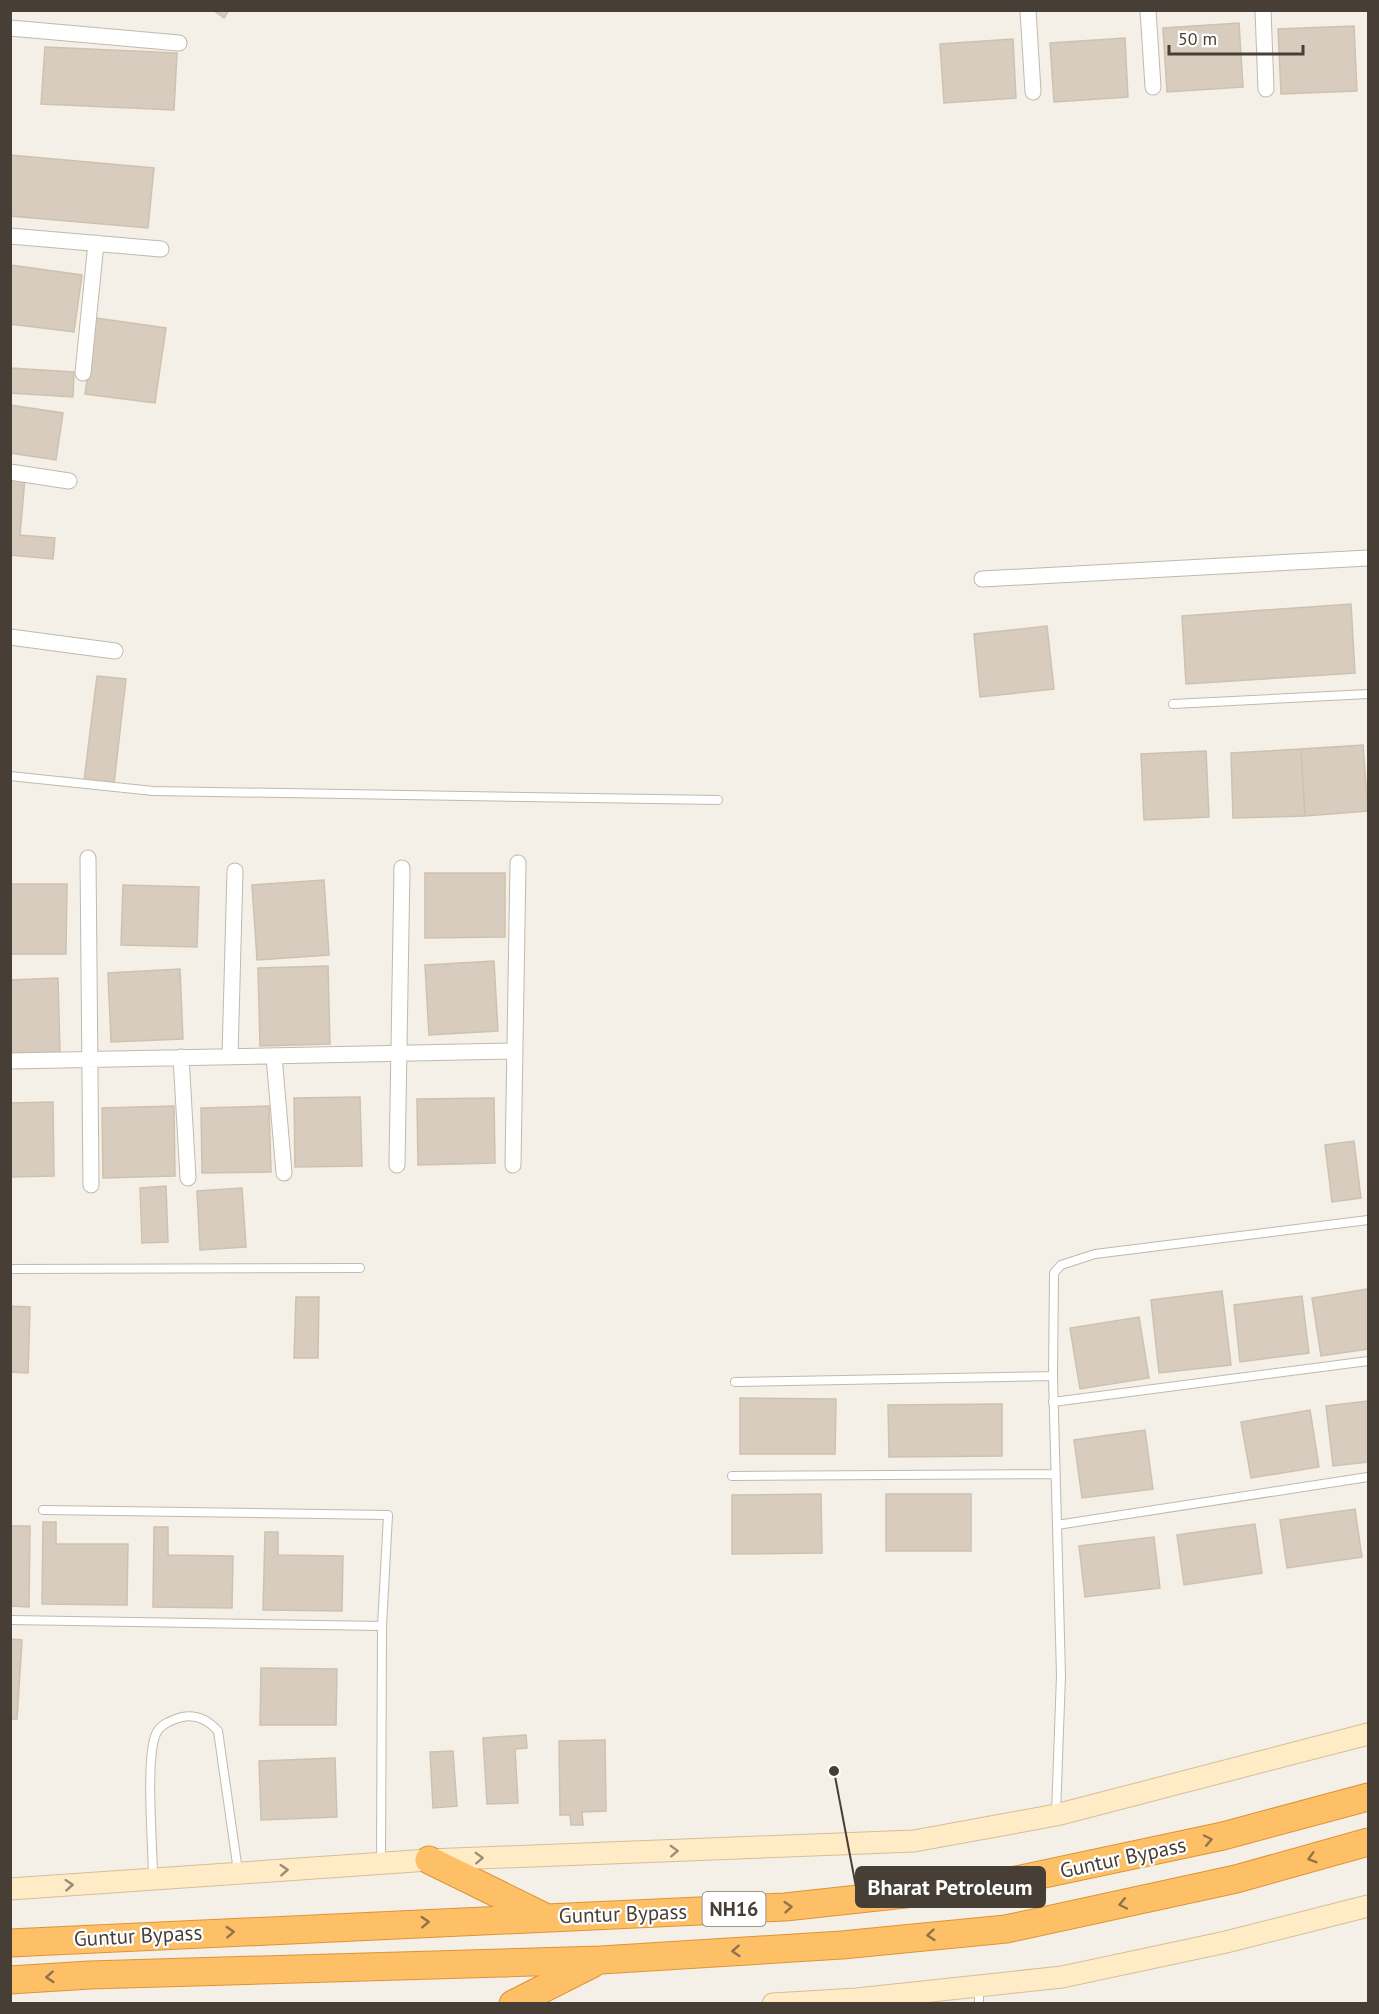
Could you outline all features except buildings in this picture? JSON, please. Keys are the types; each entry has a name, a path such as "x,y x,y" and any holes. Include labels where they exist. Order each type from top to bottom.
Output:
{"highway":[{"name":"Guntur Bypass","path":"10,1943 785,1907 997,1884 1223,1836 1368,1797"},
{"name":"Guntur Bypass","path":"10,1980 90,1975 601,1960 842,1945 1006,1929 1236,1879 1368,1842"},
{"path":"429,1860 544,1917"},
{"path":"513,2004 601,1960"}],"street":[{"path":"1028,10 1033,92"},
{"path":"1148,10 1153,87"},
{"path":"1263,10 1266,89"},
{"path":"10,28 179,43"},
{"path":"10,236 161,249"},
{"path":"83,373 96,243"},
{"path":"10,472 69,481"},
{"path":"982,579 1368,558"},
{"path":"10,637 115,651"},
{"path":"88,858 91,1185"},
{"path":"513,1165 518,863"},
{"path":"397,1165 402,868"},
{"path":"230,1056 235,872"},
{"path":"10,1061 515,1050"},
{"path":"274,1056 284,1173"},
{"path":"181,1057 188,1178"},
{"path":"10,1889 429,1860 914,1841 1056,1815 1368,1734"},
{"path":"773,2004 979,1995 1226,1942 1368,1906"}],"lane":[{"path":"1173,704 1368,694"},
{"path":"10,776 153,791 718,800"},
{"path":"1056,1815 1061,1676 1053,1402 1052,1287 1054,1273 1061,1265 1095,1254 1368,1220"},
{"path":"10,1269 360,1268"},
{"path":"1053,1402 1368,1360"},
{"path":"735,1382 1053,1376"},
{"path":"732,1476 1055,1474"},
{"path":"1057,1525 1368,1477"},
{"path":"43,1510 388,1515 382,1626 381,1863"},
{"path":"10,1620 382,1626"},
{"path":"153,1879 151,1753 156,1732 169,1720 188,1716 207,1719 218,1731 238,1873"}],"place":[{"name":"Bharat Petroleum","path":"834,1771"}]}
